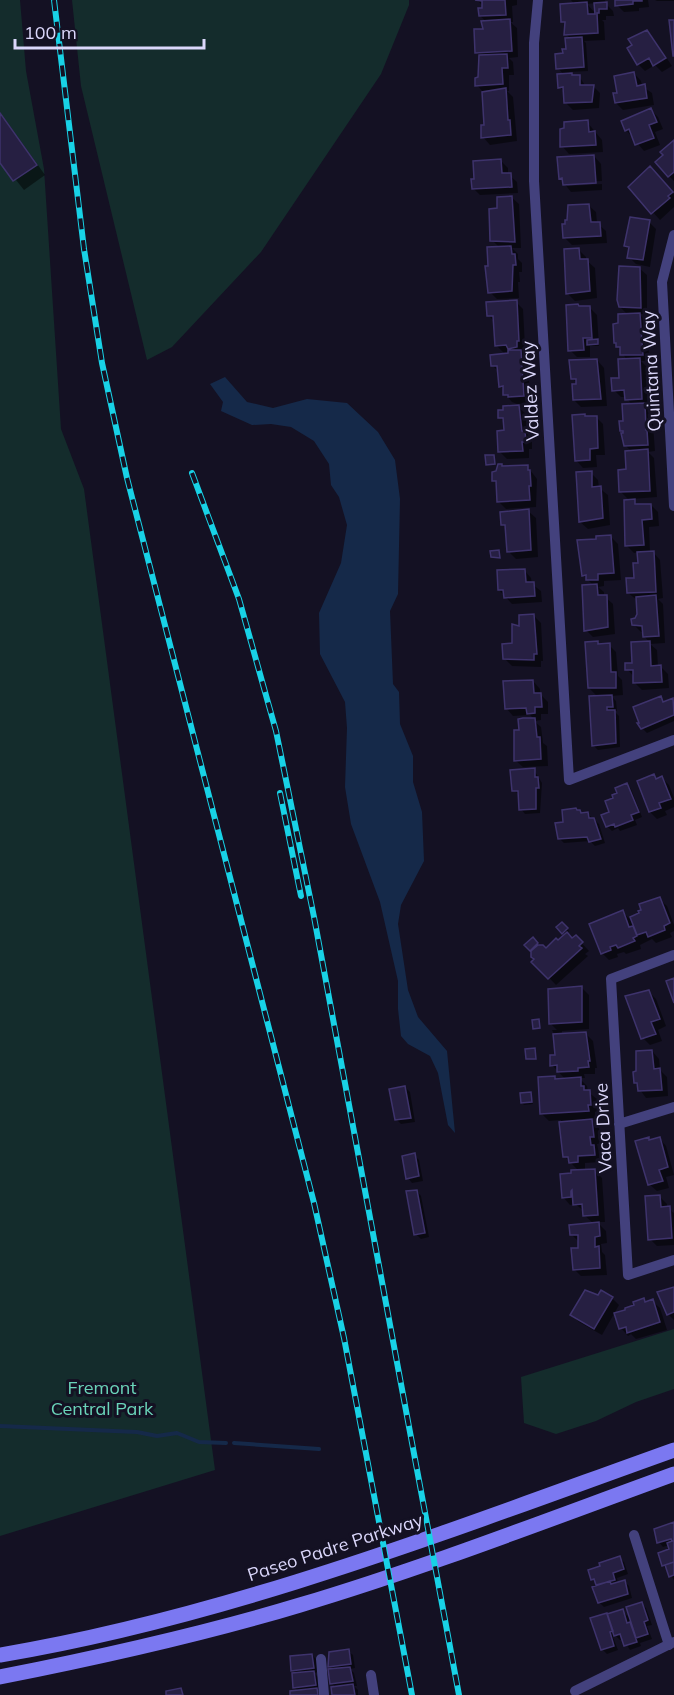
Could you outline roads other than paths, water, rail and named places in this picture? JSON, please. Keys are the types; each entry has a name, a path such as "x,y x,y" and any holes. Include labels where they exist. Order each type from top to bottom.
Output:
{"main road":[{"name":"Paseo Padre Parkway","path":"0,1655 140,1625 298,1581 404,1547 674,1450"},
{"path":"0,1677 142,1648 300,1605 431,1562 674,1474"}],"street":[{"name":"Valdez Way","path":"538,0 534,43 534,181 569,780 674,740"},
{"name":"Quintana Way","path":"674,235 662,282 671,391 674,506"},
{"name":"Vaca Drive","path":"674,956 611,979 628,1275 674,1260"},
{"path":"619,1124 674,1107"},
{"path":"575,1691 671,1643 634,1535"},
{"path":"321,1659 324,1695"},
{"path":"371,1675 375,1695"}],"water":[{"path":"225,377 247,402 273,408 307,399 347,403 378,432 395,460 400,499 398,594 390,611 393,684 399,692 400,724 413,756 413,782 422,812 424,861 401,905 398,924 408,990 418,1017 447,1051 455,1133 448,1125 438,1073 430,1056 408,1044 401,1036 398,981 380,902 351,824 345,787 347,728 345,702 320,654 319,613 341,563 347,525 339,497 331,485 329,464 314,441 291,427 271,424 252,425 221,411 223,402 210,384"}],"waterway":[{"path":"0,1426 137,1432 157,1436 177,1433 199,1442 226,1443"},
{"path":"234,1443 319,1449"}],"railway":[{"path":"54,0 84,249 102,363 127,478 314,1203 344,1338 412,1695"},
{"path":"192,473 239,599 276,731 314,917 459,1695"},
{"path":"280,793 301,896"}],"park label":[{"name":"Fremont Central Park","path":"102,1397"}]}
